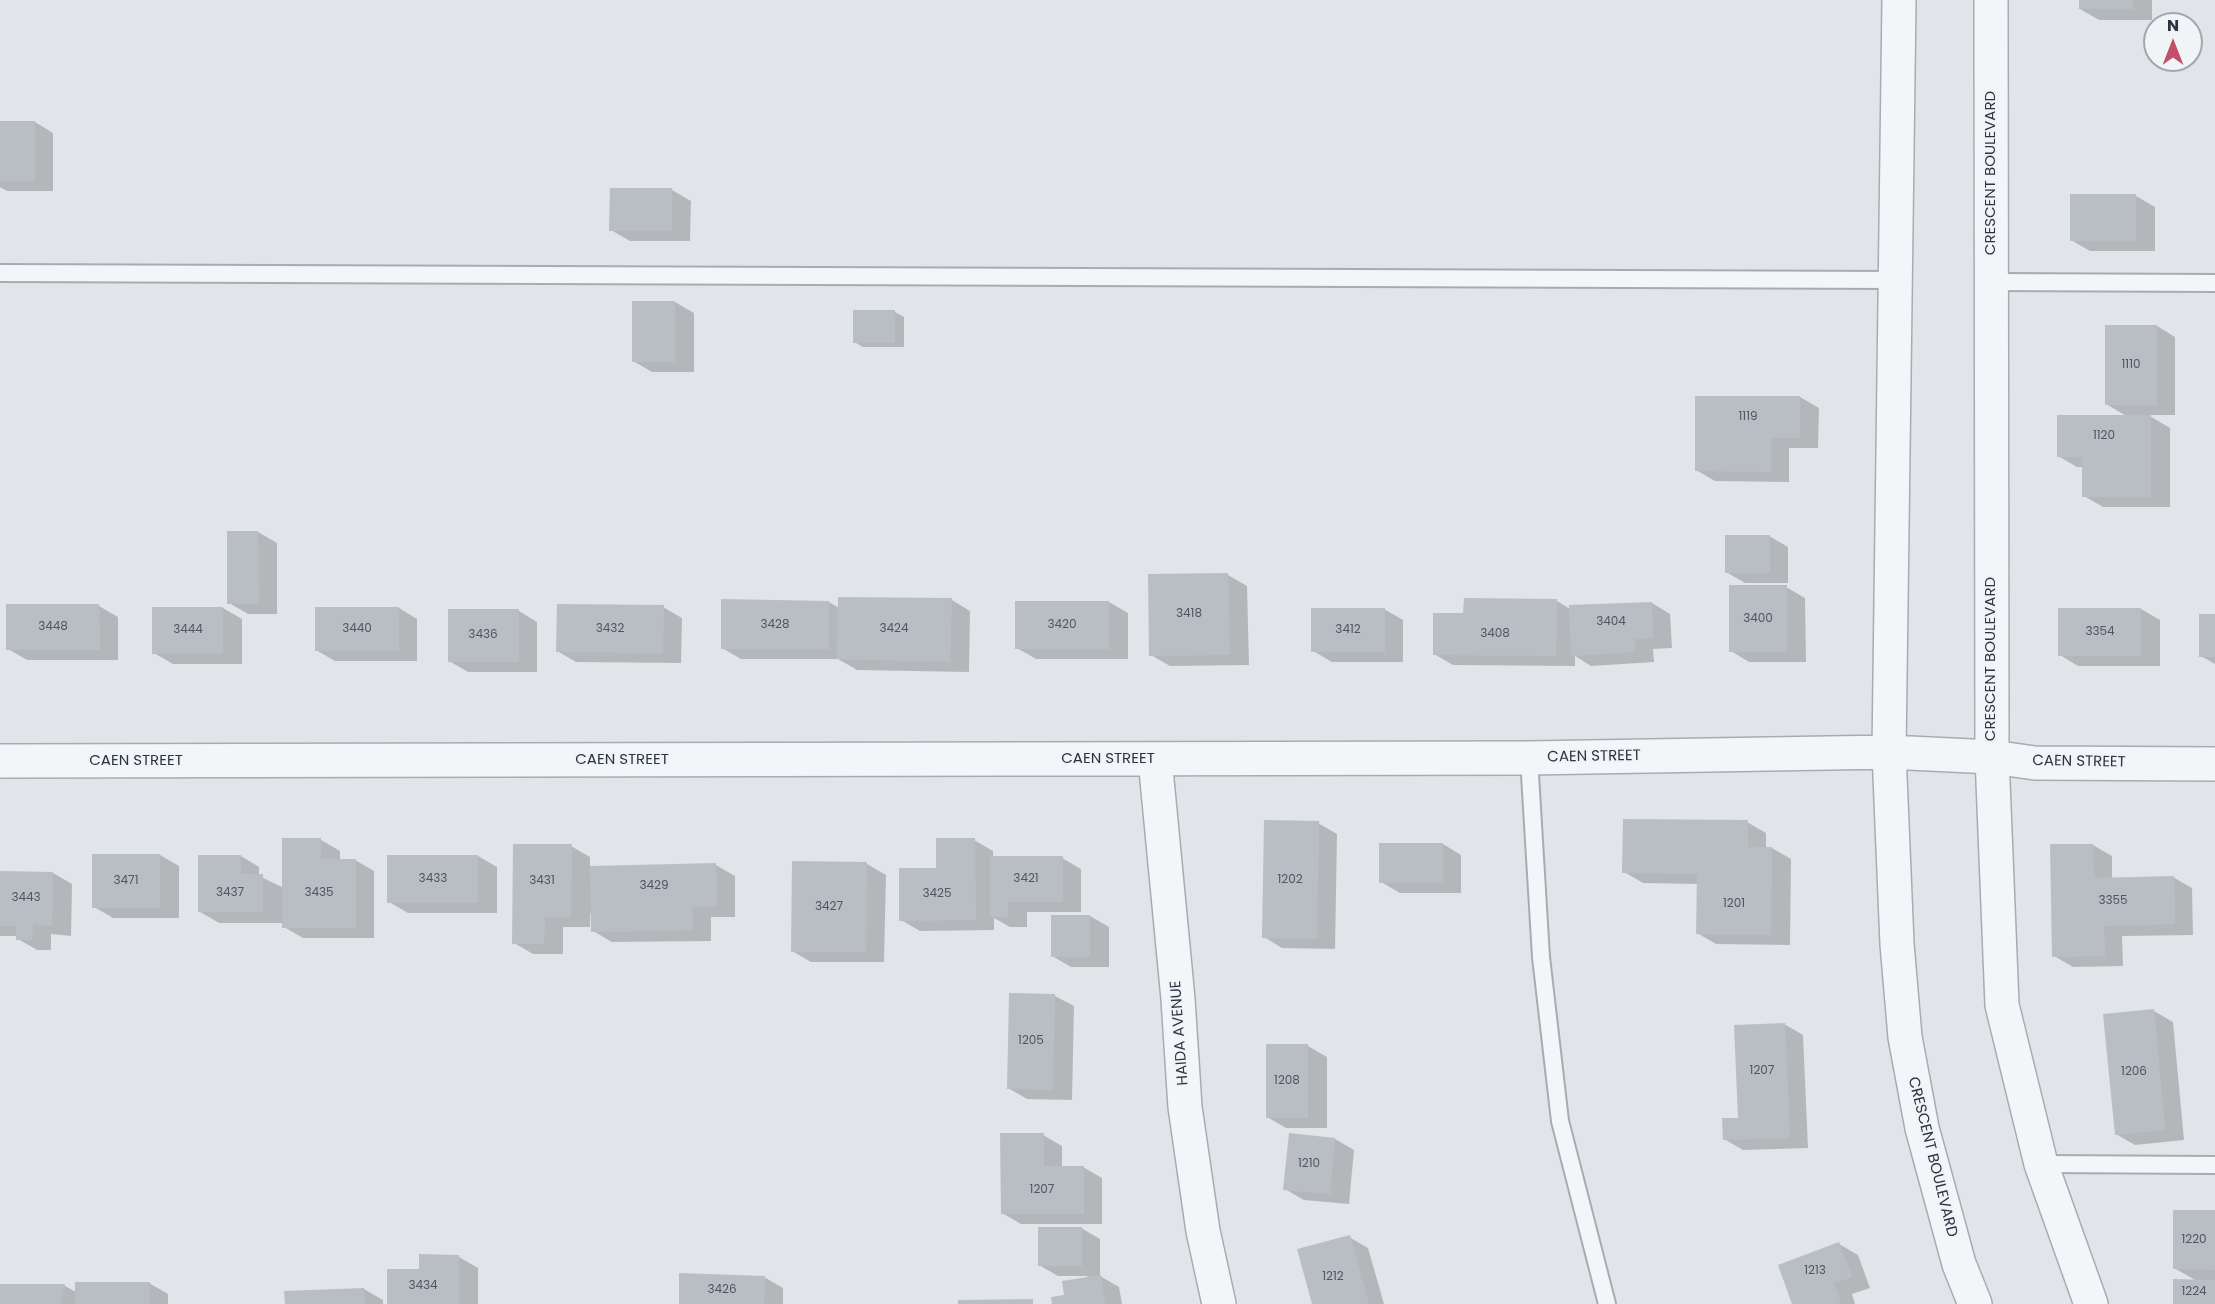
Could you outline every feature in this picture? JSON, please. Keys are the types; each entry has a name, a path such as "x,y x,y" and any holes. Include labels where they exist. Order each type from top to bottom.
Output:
{"street":[{"name":"CRESCENT BOULEVARD","path":"1899,0 1889,752 1897,944 1905,1037 1925,1139 1959,1264 1975,1304"},
{"name":"CRESCENT BOULEVARD","path":"1991,0 1992,757 2002,1005 2041,1164 2091,1304"},
{"name":"CAEN STREET","path":"0,761 1529,758 1889,752 1992,757 2035,763 2215,764"},
{"name":"HAIDA AVENUE","path":"1155,759 1178,999 1185,1107 1203,1231 1219,1304"}],"lane":[{"path":"0,273 1897,280"},
{"path":"1990,282 2215,283"},
{"path":"1529,758 1541,957 1560,1121 1607,1304"},
{"path":"2041,1164 2215,1165"}],"building":[{"path":"2079,0 2133,0 2133,9 2079,9"},
{"path":"0,121 35,121 35,181 0,181"},
{"path":"610,188 672,188 672,231 609,231"},
{"path":"2070,194 2136,194 2136,241 2070,241"},
{"path":"632,301 675,301 675,362 632,362"},
{"path":"853,310 895,310 895,343 853,343"},
{"path":"2105,325 2157,325 2157,405 2105,405"},
{"path":"1695,396 1800,396 1800,438 1771,438 1771,472 1695,471"},
{"path":"2057,415 2151,415 2151,497 2082,497 2082,457 2057,457"},
{"path":"227,531 258,531 259,604 227,604"},
{"path":"1725,535 1770,535 1770,573 1725,573"},
{"path":"1228,573 1230,655 1149,656 1148,574"},
{"path":"1729,585 1787,585 1787,652 1729,652"},
{"path":"838,597 952,598 950,662 837,659"},
{"path":"1464,598 1557,599 1556,656 1433,655 1433,613 1463,613"},
{"path":"721,599 829,601 829,649 721,649"},
{"path":"1015,601 1109,601 1109,649 1015,649"},
{"path":"1652,602 1653,638 1635,639 1635,652 1571,656 1569,605"},
{"path":"6,604 99,604 100,650 6,650"},
{"path":"557,604 664,605 663,653 556,652"},
{"path":"152,607 223,607 223,653 152,654"},
{"path":"315,607 399,607 399,651 315,651"},
{"path":"1311,608 1385,608 1385,652 1311,652"},
{"path":"2058,608 2141,608 2141,656 2058,656"},
{"path":"448,609 519,609 519,662 448,662"},
{"path":"2199,614 2215,614 2215,657 2199,657"},
{"path":"1623,819 1748,820 1748,847 1772,847 1771,935 1696,934 1697,874 1622,873"},
{"path":"1264,820 1319,821 1317,939 1262,938"},
{"path":"282,838 321,838 321,859 356,859 356,928 282,928"},
{"path":"936,838 975,838 976,920 899,921 899,868 936,868"},
{"path":"1379,843 1443,843 1443,883 1379,883"},
{"path":"513,844 572,844 571,917 545,917 544,944 512,944"},
{"path":"2050,844 2093,844 2094,878 2174,876 2175,924 2104,926 2105,956 2052,957"},
{"path":"92,854 160,854 160,908 92,908"},
{"path":"198,855 241,855 241,874 263,874 263,912 198,912"},
{"path":"387,855 478,855 478,903 387,903"},
{"path":"990,856 1063,856 1063,902 1008,902 1008,917 990,917"},
{"path":"792,861 867,862 866,952 791,952"},
{"path":"716,863 717,906 692,907 693,930 591,932 590,866"},
{"path":"0,871 53,872 52,926 33,924 32,940 16,940 16,926 0,926"},
{"path":"1051,915 1090,915 1090,957 1051,957"},
{"path":"1009,993 1055,994 1053,1090 1007,1089"},
{"path":"2154,1009 2165,1130 2115,1135 2103,1014"},
{"path":"1785,1023 1790,1138 1723,1140 1722,1118 1738,1118 1734,1025"},
{"path":"1266,1044 1308,1044 1308,1118 1266,1118"},
{"path":"1000,1133 1044,1133 1044,1166 1084,1166 1084,1214 1001,1214"},
{"path":"1289,1133 1335,1138 1330,1194 1283,1190"},
{"path":"2173,1210 2215,1210 2215,1270 2173,1269"},
{"path":"1038,1227 1082,1227 1082,1266 1038,1266"},
{"path":"1350,1235 1369,1304 1312,1304 1297,1249"},
{"path":"1839,1242 1852,1277 1834,1283 1841,1304 1792,1304 1778,1265"},
{"path":"419,1254 459,1255 459,1304 387,1304 387,1269 419,1269"},
{"path":"679,1273 765,1276 764,1304 679,1304"},
{"path":"1101,1275 1105,1304 1052,1304 1051,1297 1064,1295 1062,1281"},
{"path":"2173,1279 2215,1280 2215,1304 2173,1304"},
{"path":"75,1282 150,1282 150,1304 75,1304"},
{"path":"0,1284 65,1284 60,1304 0,1304"},
{"path":"364,1288 365,1304 285,1304 284,1291"},
{"path":"1033,1299 1033,1304 958,1304 958,1300"}]}
